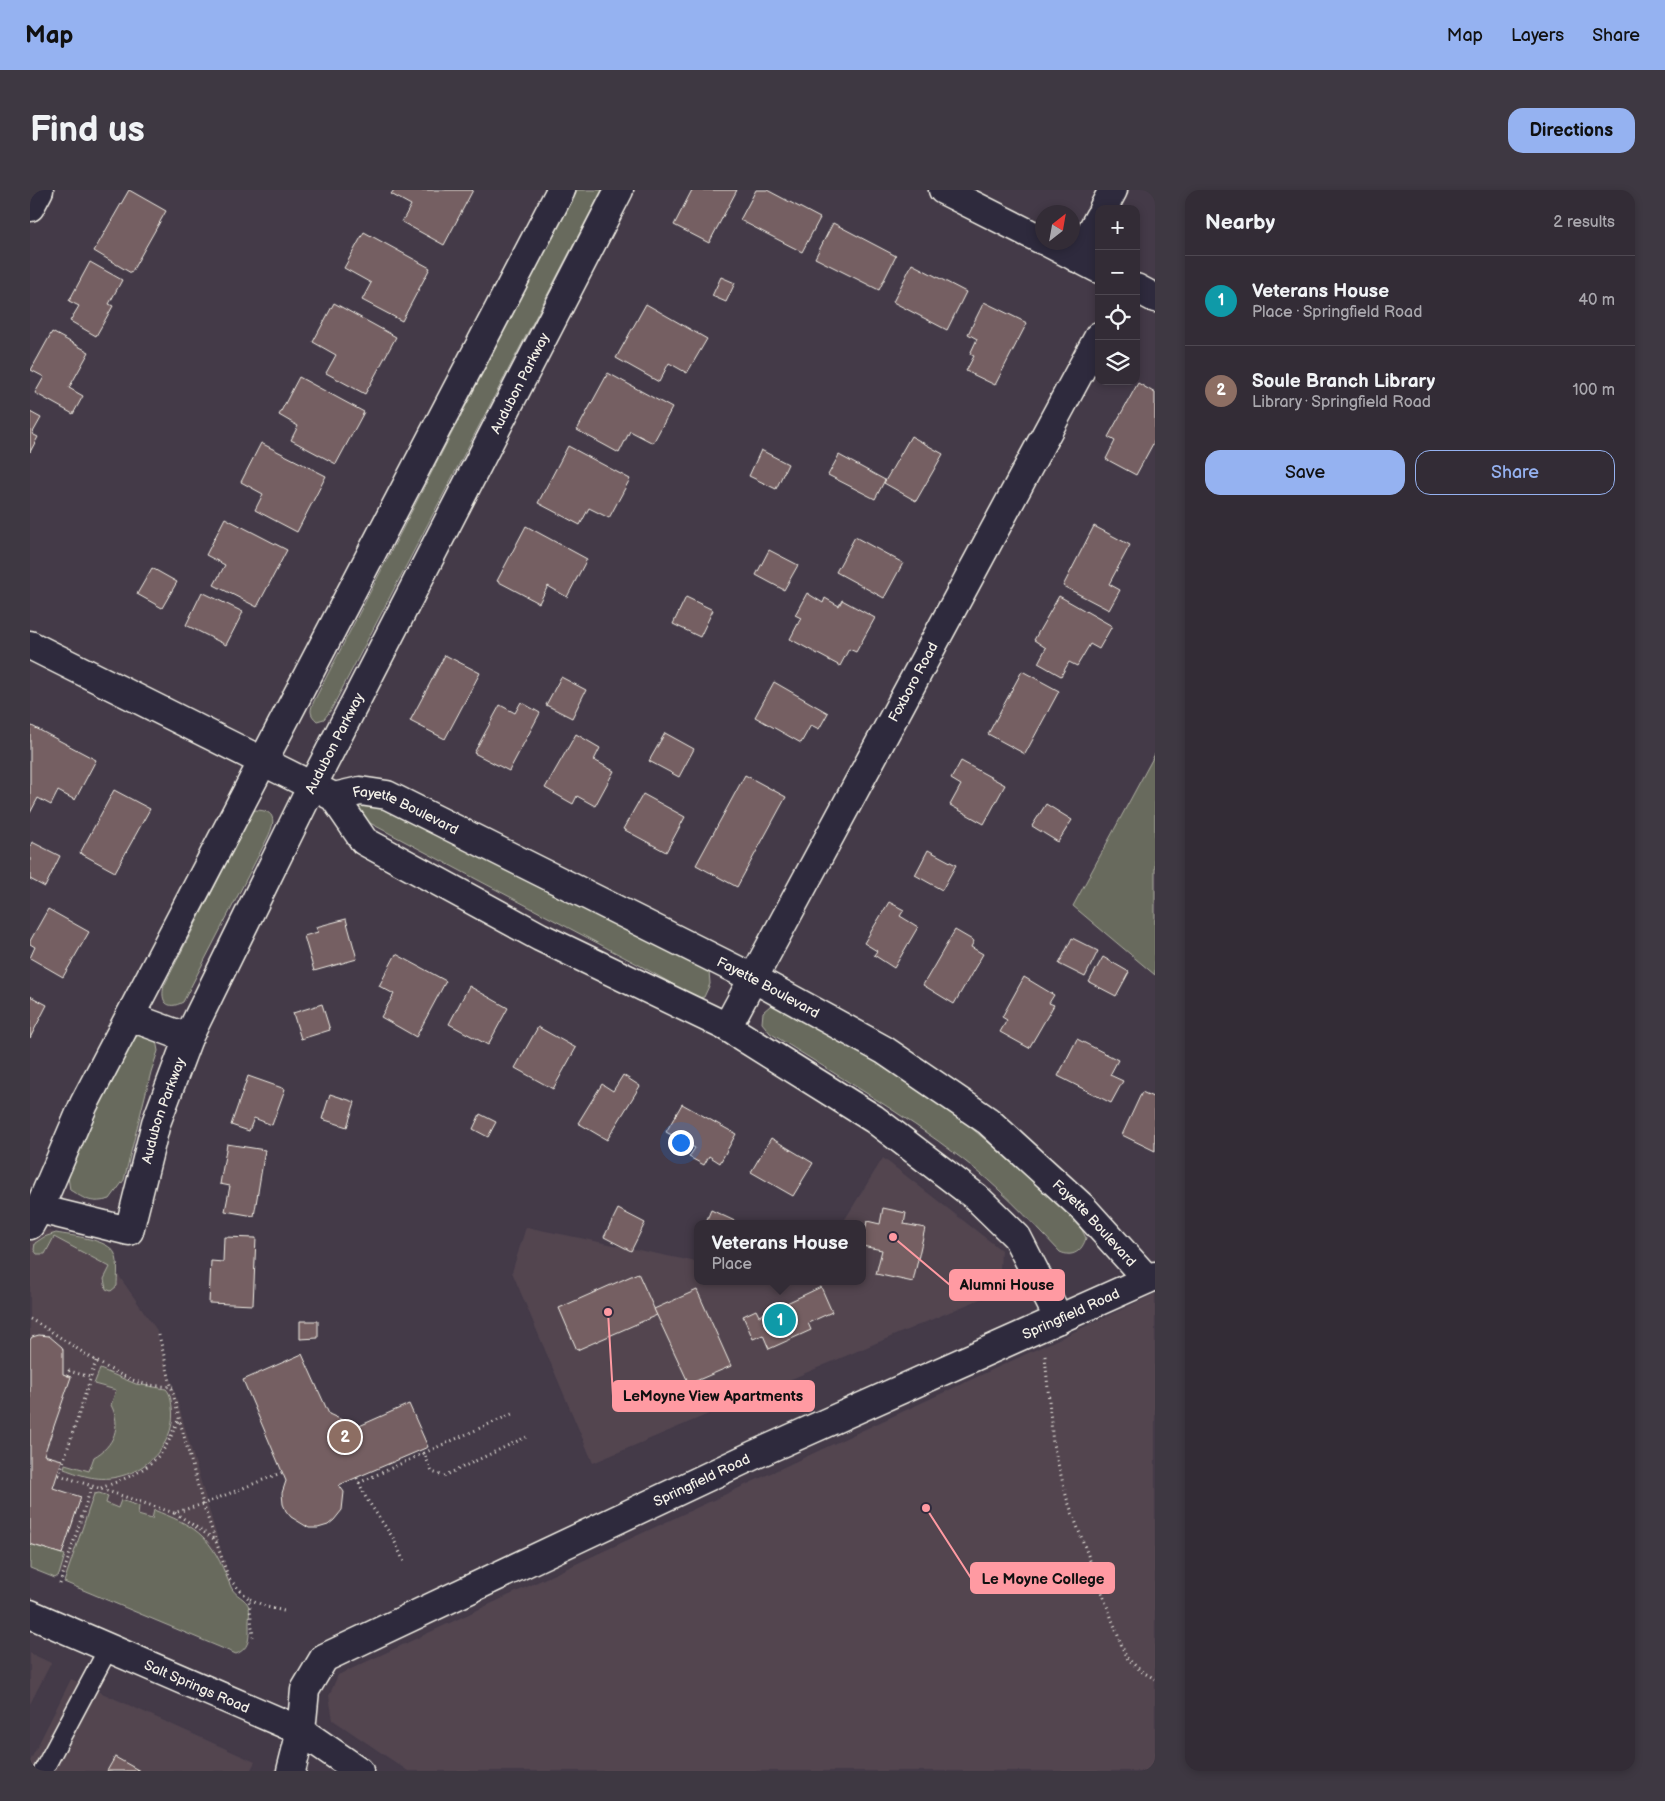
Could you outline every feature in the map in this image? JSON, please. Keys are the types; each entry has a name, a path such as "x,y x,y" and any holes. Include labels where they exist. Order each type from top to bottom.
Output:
{"street":[{"path":"30,207 39,190"},
{"name":"Audubon Parkway","path":"561,190 84,1104 35,1217 129,1231 156,1123 188,1038 323,792 619,190"},
{"path":"943,190 1035,236"},
{"path":"1105,205 1113,190"},
{"path":"1063,250 1088,263 1095,234"},
{"path":"1140,290 1155,298"},
{"name":"Foxboro Road","path":"726,1027 1097,340"},
{"name":"Fayette Boulevard","path":"30,645 323,792 364,841 540,938 726,1027 874,1119 976,1197 1017,1237 1051,1322"},
{"name":"Fayette Boulevard","path":"323,792 360,791 387,795 754,978 884,1050 988,1121 1081,1206 1151,1277"},
{"path":"130,1017 188,1038"},
{"name":"Springfield Road","path":"291,1771 301,1731 305,1690 324,1658 754,1455 1151,1277"},
{"name":"Salt Springs Road","path":"30,1614 301,1731 359,1771"}],"lane":[{"path":"43,1771 108,1649"}],"path":[{"path":"30,1319 52,1331 96,1361 139,1383 173,1387"},
{"path":"1051,1322 1053,1444 1067,1499 1126,1657 1141,1671 1155,1678"},
{"path":"159,1335 179,1418 203,1504 230,1579 249,1599 267,1607 284,1611"},
{"path":"96,1361 58,1475 174,1513 217,1541"},
{"path":"68,1376 69,1371 90,1377"},
{"path":"359,1483 514,1413"},
{"path":"101,1488 134,1474 153,1463 168,1443 179,1418"},
{"path":"424,1453 432,1472 444,1476 526,1437"},
{"path":"174,1513 203,1504 283,1472"},
{"path":"357,1478 366,1498 393,1538 405,1564"},
{"path":"60,1584 92,1485"},
{"path":"249,1599 253,1637"}],"shaded area":[{"path":"883,1158 1001,1250 999,1291 593,1463 512,1272 526,1227 694,1261 694,1285 866,1285 866,1220 844,1220"},
{"path":"49,1230 112,1266 156,1329 243,1625 234,1643 30,1561 30,1243 35,1234"},
{"path":"1155,1294 1155,1771 408,1771 333,1720 329,1696 338,1675"},
{"path":"30,1653 51,1663 30,1704"},
{"path":"71,1679 255,1762 250,1771 30,1771 30,1761"}],"green space":[{"path":"577,190 602,190 331,710 324,719 317,721 311,712 314,701"},
{"path":"1155,754 1155,975 1073,906"},
{"path":"348,801 374,804 709,971 710,984 704,997 697,998 639,965 351,813"},
{"path":"255,810 267,812 271,815 273,822 268,837 183,1002 177,1005 169,1005 164,1000 164,986"},
{"path":"771,1005 783,1006 800,1016 956,1115 1054,1200 1082,1230 1086,1238 1082,1247 1073,1254 1060,1252 1000,1191 961,1158 891,1109 770,1033 762,1023 763,1012"},
{"path":"144,1032 156,1040 158,1051 124,1180 110,1199 89,1200 70,1190 67,1170 68,1162 128,1048 136,1037"},
{"path":"56,1233 89,1239 106,1245 111,1249 115,1254 117,1262 117,1286 111,1291 106,1289 104,1279 110,1267 54,1237 45,1254 37,1254 34,1250 35,1243 44,1237"},
{"path":"100,1369 136,1384 166,1389 170,1395 172,1407 170,1430 166,1441 159,1451 142,1467 113,1478 85,1476 64,1469 65,1464 89,1471 94,1457 107,1447 114,1435 116,1420 111,1405 116,1390 94,1384"},
{"path":"99,1493 108,1496 106,1503 118,1508 121,1500 139,1506 138,1515 152,1519 154,1510 174,1518 204,1538 217,1555 233,1590 249,1607 249,1637 247,1645 241,1651 236,1654 64,1582 94,1494"},
{"path":"30,1544 65,1555 59,1575 55,1578 30,1568"}],"building":[{"path":"129,190 166,211 131,273 94,251"},
{"path":"394,190 473,190 444,245 402,222 411,205 391,194"},
{"path":"692,190 737,190 709,243 674,225"},
{"path":"756,190 767,190 820,218 802,252 740,220"},
{"path":"833,223 896,256 879,290 815,258"},
{"path":"364,232 430,268 402,321 362,300 371,283 344,268"},
{"path":"90,262 122,280 109,304 113,306 96,336 70,321 79,306 69,301"},
{"path":"912,264 966,292 947,330 893,302"},
{"path":"721,277 735,283 726,302 712,296"},
{"path":"984,302 1027,323 995,385 966,371 974,356 970,354 977,339 968,334"},
{"path":"334,303 396,337 365,394 326,373 336,355 313,342"},
{"path":"646,304 707,339 687,373 669,363 659,382 616,358"},
{"path":"52,332 89,352 69,388 83,396 73,414 35,393 44,377 31,370"},
{"path":"608,373 672,408 653,443 630,431 619,453 577,430"},
{"path":"299,377 364,412 336,464 291,440 298,426 279,415"},
{"path":"1140,384 1155,393 1155,440 1136,475 1106,459 1115,441 1108,437 1137,385"},
{"path":"30,412 41,418 32,434 38,437 30,452"},
{"path":"911,436 943,454 916,501 884,483"},
{"path":"261,443 326,476 297,532 255,510 263,494 241,482"},
{"path":"568,446 630,479 609,518 589,508 580,525 538,503"},
{"path":"761,450 788,464 776,489 749,476"},
{"path":"839,455 885,480 875,499 828,475"},
{"path":"225,518 287,550 257,607 214,585 225,565 206,555"},
{"path":"526,526 587,559 567,597 548,586 539,603 497,581"},
{"path":"1094,526 1130,545 1109,584 1120,590 1109,610 1063,586"},
{"path":"855,537 903,563 884,598 836,572"},
{"path":"769,550 798,565 784,590 756,575"},
{"path":"152,568 177,582 162,608 137,594"},
{"path":"202,592 243,612 226,645 186,625"},
{"path":"807,593 823,603 825,598 839,606 842,600 875,618 856,652 849,649 840,666 790,639 801,618 795,615"},
{"path":"1059,596 1112,626 1099,649 1090,644 1077,666 1069,662 1061,676 1038,663 1046,648 1034,640"},
{"path":"686,597 713,610 700,637 673,624"},
{"path":"445,655 480,673 445,739 410,721"},
{"path":"1022,671 1059,691 1025,754 988,734"},
{"path":"561,677 586,690 572,718 546,705"},
{"path":"774,682 828,713 819,729 811,725 801,743 755,717"},
{"path":"521,702 540,713 509,771 474,753 500,705 515,713"},
{"path":"30,725 96,760 75,800 58,791 51,805 38,798 30,813"},
{"path":"665,733 694,749 679,777 649,761"},
{"path":"576,734 600,748 594,760 614,771 595,806 577,796 573,804 545,788"},
{"path":"961,761 1005,785 984,824 950,805 961,785 951,779"},
{"path":"745,775 786,797 737,887 696,865"},
{"path":"114,790 150,809 115,872 80,853"},
{"path":"643,794 685,817 666,852 623,829"},
{"path":"1046,804 1072,820 1058,842 1032,826"},
{"path":"32,842 60,856 45,887 30,879 30,847"},
{"path":"928,850 956,865 942,890 915,875"},
{"path":"889,902 904,910 900,916 918,927 894,968 874,955 877,951 864,943"},
{"path":"48,909 89,932 63,977 30,958 35,947 30,944 30,941"},
{"path":"346,919 357,959 314,971 304,936 318,932 316,927"},
{"path":"955,930 974,941 971,947 983,954 954,1004 923,985"},
{"path":"1072,938 1098,951 1085,977 1059,964"},
{"path":"396,954 446,981 416,1037 381,1017 394,994 379,986"},
{"path":"1103,957 1129,972 1116,996 1089,982"},
{"path":"1024,977 1054,995 1049,1003 1054,1005 1029,1048 1000,1032 1007,1020 1002,1017"},
{"path":"469,986 508,1008 488,1045 449,1024"},
{"path":"30,996 47,1005 30,1038"},
{"path":"322,1004 330,1030 301,1039 293,1013"},
{"path":"538,1027 576,1048 553,1089 515,1068"},
{"path":"1077,1039 1118,1060 1110,1075 1123,1081 1111,1103 1058,1076"},
{"path":"623,1075 640,1086 607,1140 578,1123 602,1084 613,1091"},
{"path":"248,1076 285,1089 272,1125 254,1118 249,1131 231,1125"},
{"path":"1142,1092 1155,1098 1155,1151 1122,1135"},
{"path":"330,1094 355,1102 347,1127 322,1119"},
{"path":"682,1104 736,1134 720,1163 709,1156 704,1165 689,1157 695,1148 666,1132"},
{"path":"480,1114 496,1122 488,1137 473,1129"},
{"path":"771,1138 813,1163 793,1196 751,1172"},
{"path":"227,1144 265,1150 254,1216 225,1211 230,1186 220,1184"},
{"path":"883,1208 906,1213 904,1224 925,1228 913,1282 876,1274 882,1250 866,1247 866,1226 867,1221 880,1224"},
{"path":"618,1209 645,1223 631,1251 604,1237"},
{"path":"711,1210 733,1220 707,1220"},
{"path":"224,1237 256,1238 253,1305 209,1303 211,1261 223,1262"},
{"path":"638,1273 657,1315 577,1350 559,1308"},
{"path":"821,1287 832,1312 808,1323 811,1330 769,1349 763,1335 753,1339 743,1316 756,1310 759,1316"},
{"path":"697,1290 731,1366 689,1384 654,1309"},
{"path":"300,1321 318,1321 318,1338 300,1339"},
{"path":"39,1335 49,1336 62,1347 63,1374 71,1377 44,1455 62,1460 53,1488 81,1497 62,1554 30,1544 30,1340 32,1337"},
{"path":"302,1354 329,1414 357,1427 409,1404 428,1447 339,1485 344,1492 342,1510 328,1525 318,1528 309,1528 291,1517 286,1511 282,1493 286,1481 243,1380"},
{"path":"115,1757 140,1771 107,1771"}],"place":[{"name":"Alumni House","path":"893,1237"},
{"name":"LeMoyne View Apartments","path":"608,1312"},
{"name":"Veterans House","path":"780,1320"},
{"name":"Soule Branch Library","path":"345,1437"},
{"name":"Le Moyne College","path":"926,1508"}]}
